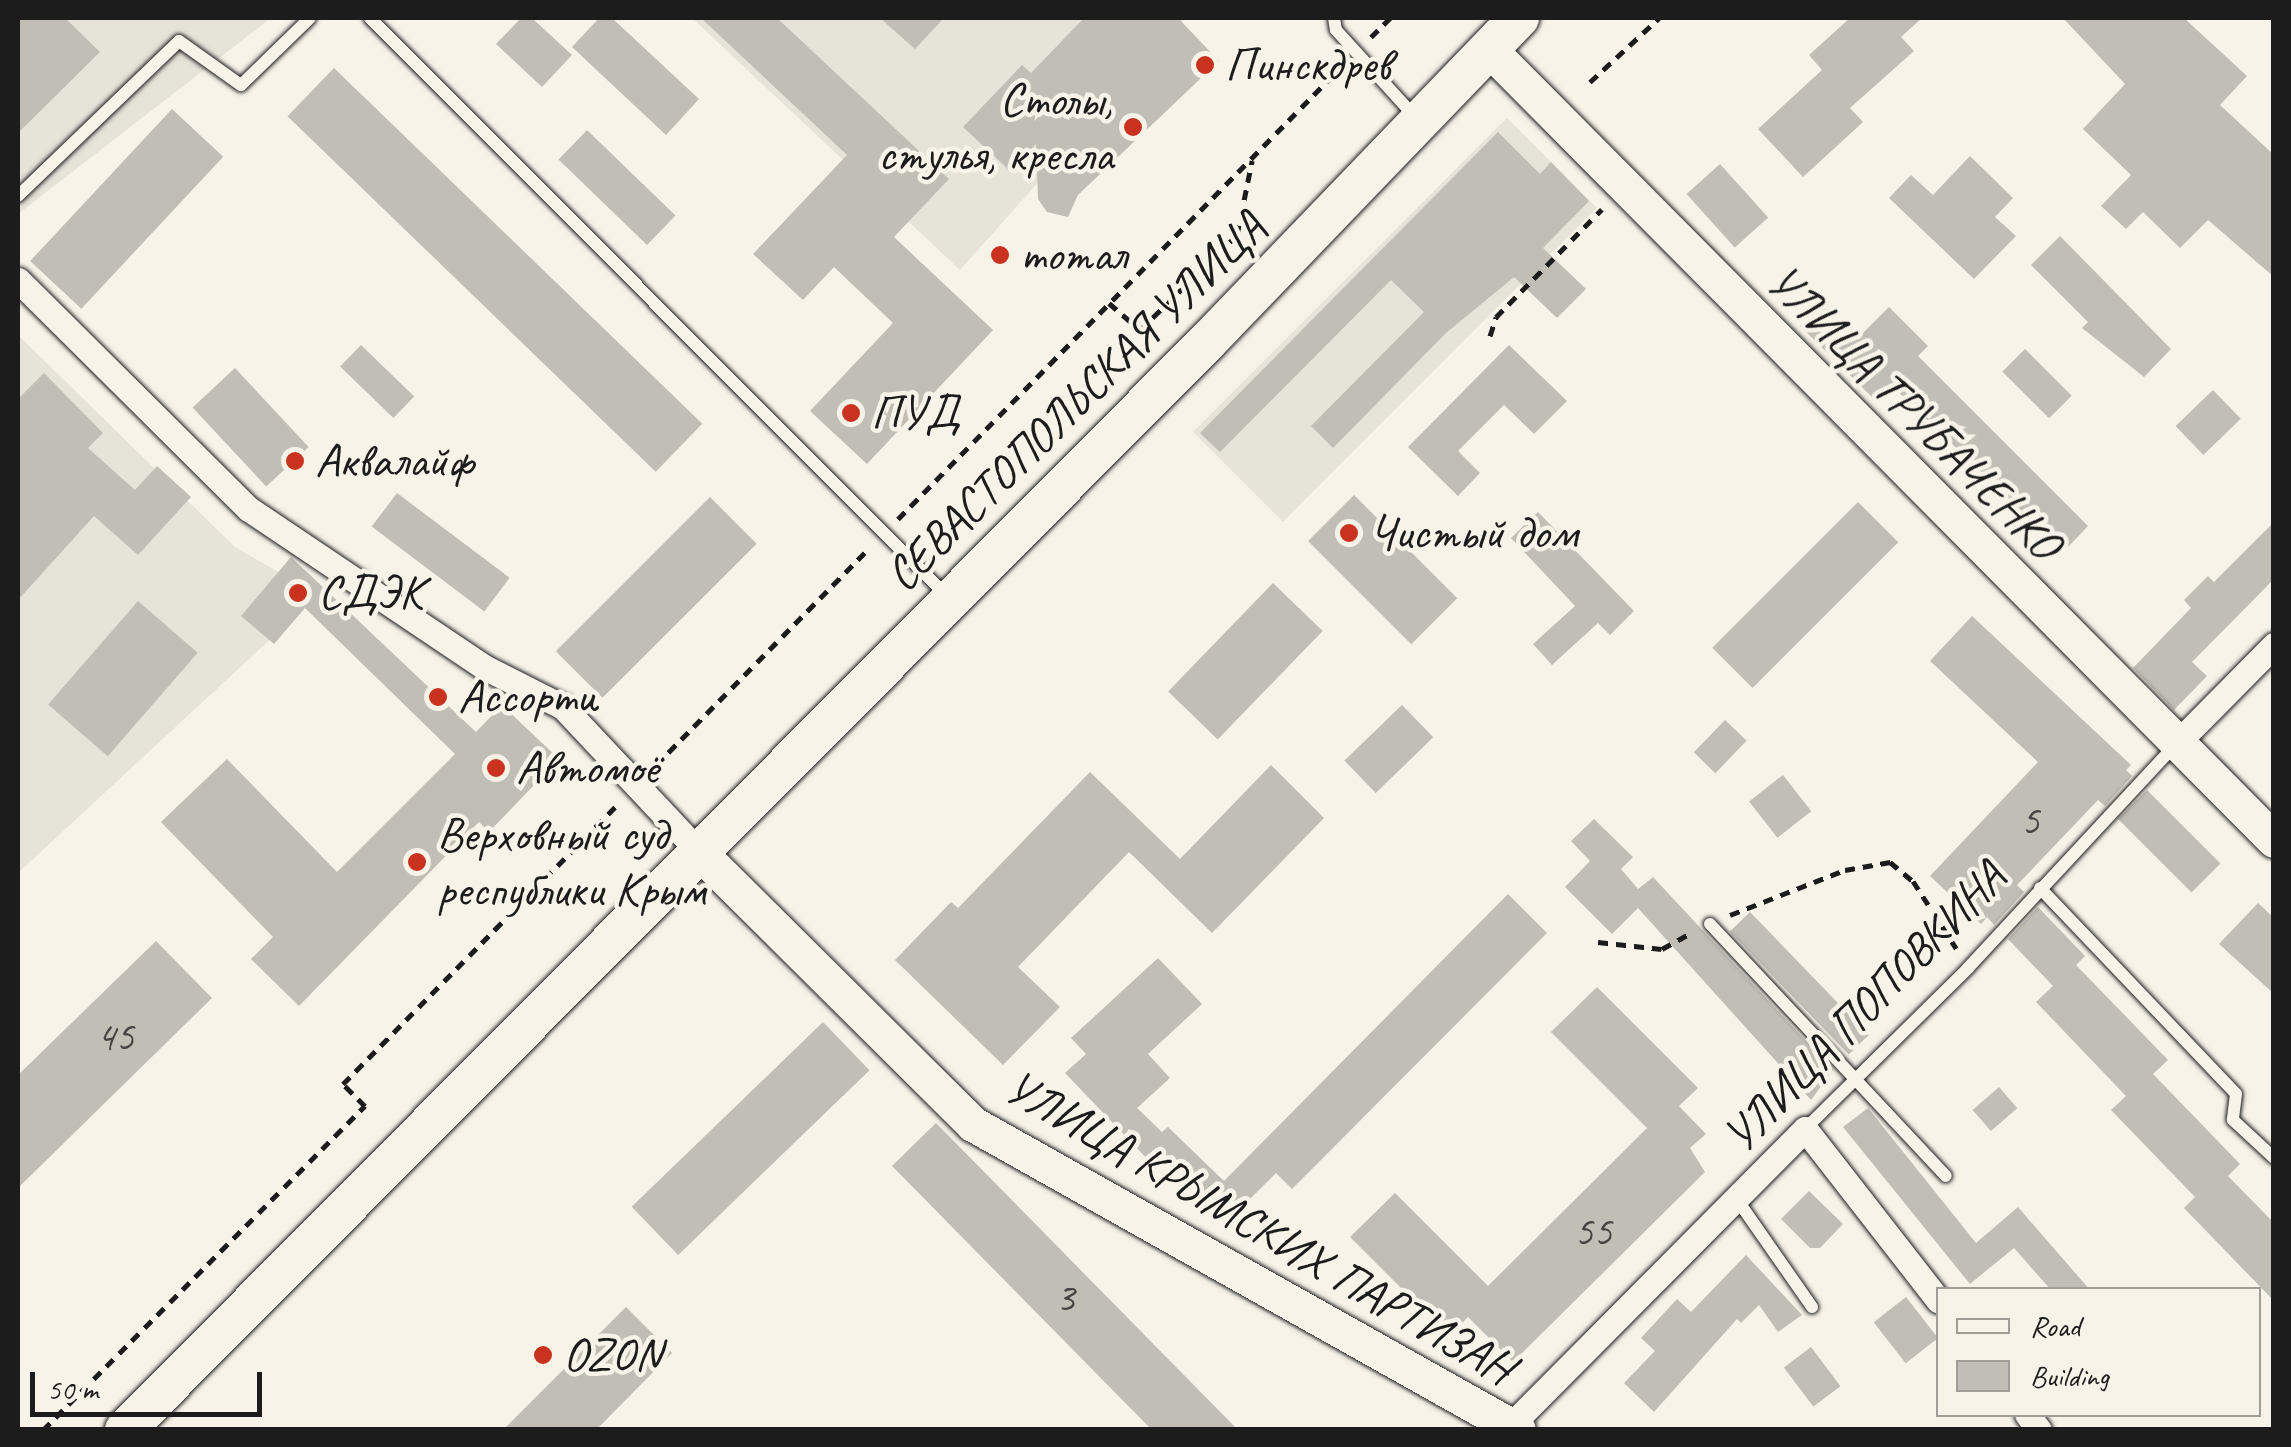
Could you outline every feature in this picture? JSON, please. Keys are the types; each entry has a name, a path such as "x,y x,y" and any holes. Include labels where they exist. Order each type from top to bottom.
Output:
{"main road":[{"name":"СЕВАСТОПОЛЬСКАЯ УЛИЦА","path":"125,1430 950,599 1519,18"}],"street":[{"name":"УЛИЦА ТРУБАЧЕНКО","path":"1489,49 2175,745 2274,840"},
{"path":"18,280 249,509 484,667 563,707 699,852"},
{"name":"УЛИЦА ПОПОВКИНА","path":"2175,745 2274,645"},
{"name":"УЛИЦА КРЫМСКИХ ПАРТИЗАН","path":"699,852 973,1124 1515,1427"},
{"name":"УЛИЦА ПОПОВКИНА","path":"1515,1427 1805,1129"},
{"path":"1805,1129 1936,1297"}],"lane":[{"path":"18,196 179,41 241,86 310,18"},
{"path":"370,18 950,599"},
{"path":"1334,18 1336,30 1418,120"},
{"name":"УЛИЦА ПОПОВКИНА","path":"1805,1129 1854,1076 1968,968 2175,745"},
{"path":"2040,888 2236,1094 2232,1120 2274,1158"},
{"path":"1710,924 1946,1176"},
{"path":"1736,1198 1812,1307"}],"path":[{"path":"1368,40 1390,18"},
{"path":"1590,82 1659,18"},
{"path":"43,1430 365,1106 343,1084 1337,72"},
{"path":"1109,303 1140,330 1237,235 1252,158"},
{"path":"1490,336 1496,316 1602,210"},
{"path":"1598,942 1662,949 1710,924 1845,870 1890,862 1914,881 1968,968"}],"shaded area":[{"path":"18,18 271,18 18,214"},
{"path":"692,18 1185,18 960,270"},
{"path":"1507,118 1597,208 1283,522 1193,432"},
{"path":"18,335 235,547 318,595 18,873"}],"building":[{"path":"18,18 65,18 100,52 18,133"},
{"path":"521,18 532,18 572,55 542,87 496,44"},
{"path":"599,18 612,18 699,99 666,135 572,47"},
{"path":"701,18 777,18 949,179 894,237 993,330 867,464 810,411 893,323 834,267 803,300 753,254 847,155"},
{"path":"880,18 944,18 915,49"},
{"path":"1084,18 1178,18 1219,61 1078,195 1068,217 1047,212 1038,199 1036,144 1010,171 963,127 1022,65 1031,73"},
{"path":"1850,18 1922,18 1901,37 1914,51 1850,108 1863,122 1803,177 1758,129 1822,70 1809,55"},
{"path":"2063,18 2184,18 2247,76 2220,105 2274,155 2274,277 2208,220 2180,248 2143,212 2126,229 2101,206 2131,175 2083,129 2125,84"},
{"path":"334,68 702,424 656,472 287,116"},
{"path":"172,109 223,157 81,309 30,261"},
{"path":"587,130 675,215 647,245 559,159"},
{"path":"1498,132 1540,174 1551,162 1589,201 1543,248 1586,289 1557,318 1514,277 1446,333 1333,448 1311,426 1424,312 1391,280 1220,452 1200,433"},
{"path":"1970,156 2013,198 1995,217 2016,236 1974,279 1889,198 1911,175 1933,195"},
{"path":"1720,164 1768,218 1735,248 1687,194"},
{"path":"2060,236 2171,349 2144,377 2082,328 2088,322 2031,265"},
{"path":"1821,304 1857,339 1889,307 1928,346 1918,356 2088,526 2068,547 2052,532 2047,536 1890,384 1875,400 1800,326"},
{"path":"361,345 414,396 393,418 340,367"},
{"path":"1509,345 1567,401 1534,434 1504,405 1458,451 1480,473 1458,496 1408,447"},
{"path":"2025,349 2072,396 2049,418 2002,372"},
{"path":"235,368 309,447 266,487 193,408"},
{"path":"44,373 103,433 88,448 135,490 157,466 191,497 138,555 94,516 18,600 18,399"},
{"path":"2213,390 2241,419 2203,455 2176,426"},
{"path":"397,493 510,578 484,611 372,527"},
{"path":"1354,495 1457,598 1411,644 1308,541"},
{"path":"710,497 757,544 603,698 556,651"},
{"path":"1858,502 1898,542 1753,688 1712,648"},
{"path":"1538,512 1634,611 1610,635 1598,623 1552,665 1533,644 1575,606 1511,538"},
{"path":"2274,522 2274,579 2192,662 2207,676 2174,710 2133,668 2191,608 2184,600 2208,576 2214,582"},
{"path":"291,557 476,732 502,705 559,759 489,832 479,822 299,1006 251,959 273,937 161,822 227,759 337,872 455,754 305,608 274,644 241,616"},
{"path":"1273,583 1323,631 1218,740 1168,692"},
{"path":"138,601 198,653 108,756 48,704"},
{"path":"1972,616 2131,765 2126,770 2132,776 2105,806 2098,800 2017,885 2024,892 1994,925 1987,917 1981,924 1930,876 2038,762 1930,661"},
{"path":"1402,705 1433,737 1376,793 1344,761"},
{"path":"1725,720 1747,741 1715,773 1694,752"},
{"path":"1271,765 1324,818 1212,933 1129,852 1018,967 1060,1007 1003,1065 895,960 951,902 958,908 1090,772 1180,859"},
{"path":"1783,775 1811,811 1777,838 1749,801"},
{"path":"2147,790 2221,864 2192,893 2118,819"},
{"path":"1594,819 1633,857 1621,869 1638,889 1653,877 1833,1070 1811,1100 1638,908 1612,934 1565,887 1590,861 1571,841"},
{"path":"1508,894 1547,933 1292,1189 1276,1173 1235,1214 1214,1193 1209,1199 1165,1155 1154,1166 1065,1073 1086,1054 1071,1038 1158,958 1202,1004 1148,1054 1170,1078 1137,1108 1162,1132 1168,1127 1224,1181"},
{"path":"2258,903 2274,918 2274,994 2219,944"},
{"path":"2038,907 2085,956 2076,965 2168,1060 2153,1074 2240,1164 2228,1176 2274,1223 2274,1301 2184,1208 2195,1197 2111,1110 2126,1096 2036,1002 2053,986 2008,939"},
{"path":"1750,912 1869,1035 1849,1054 1730,931"},
{"path":"156,941 212,998 18,1188 18,1075"},
{"path":"1597,987 1698,1088 1679,1106 1706,1134 1690,1148 1705,1172 1513,1362 1468,1317 1449,1336 1350,1237 1395,1193 1488,1286 1647,1128 1551,1032"},
{"path":"823,1022 870,1070 678,1255 632,1207"},
{"path":"1999,1087 2017,1108 1991,1131 1973,1110"},
{"path":"1868,1108 1976,1243 2018,1207 2087,1287 2048,1287 2014,1248 1970,1284 1843,1127"},
{"path":"936,1123 1238,1430 1152,1430 892,1166"},
{"path":"1809,1191 1843,1224 1820,1248 1810,1248 1781,1219"},
{"path":"1746,1255 1802,1315 1778,1332 1759,1305 1741,1323 1737,1319 1654,1412 1624,1383 1655,1351 1641,1338 1677,1299 1691,1312"},
{"path":"1906,1297 1936,1340 1906,1363 1874,1322"},
{"path":"626,1307 672,1353 596,1430 503,1430"},
{"path":"1811,1347 1840,1386 1813,1407 1784,1367"}],"place":[{"name":"Пинскдрев","path":"1205,65"},
{"name":"Столы, стулья, кресла","path":"1133,127"},
{"name":"тотал","path":"1000,255"},
{"name":"ПУД","path":"851,413"},
{"name":"Аквалайф","path":"295,461"},
{"name":"Чистый дом","path":"1349,533"},
{"name":"СДЭК","path":"298,593"},
{"name":"Ассорти","path":"438,697"},
{"name":"Автомоё","path":"496,768"},
{"name":"Верховный суд республики Крым","path":"417,862"},
{"name":"OZON","path":"543,1355"}]}
